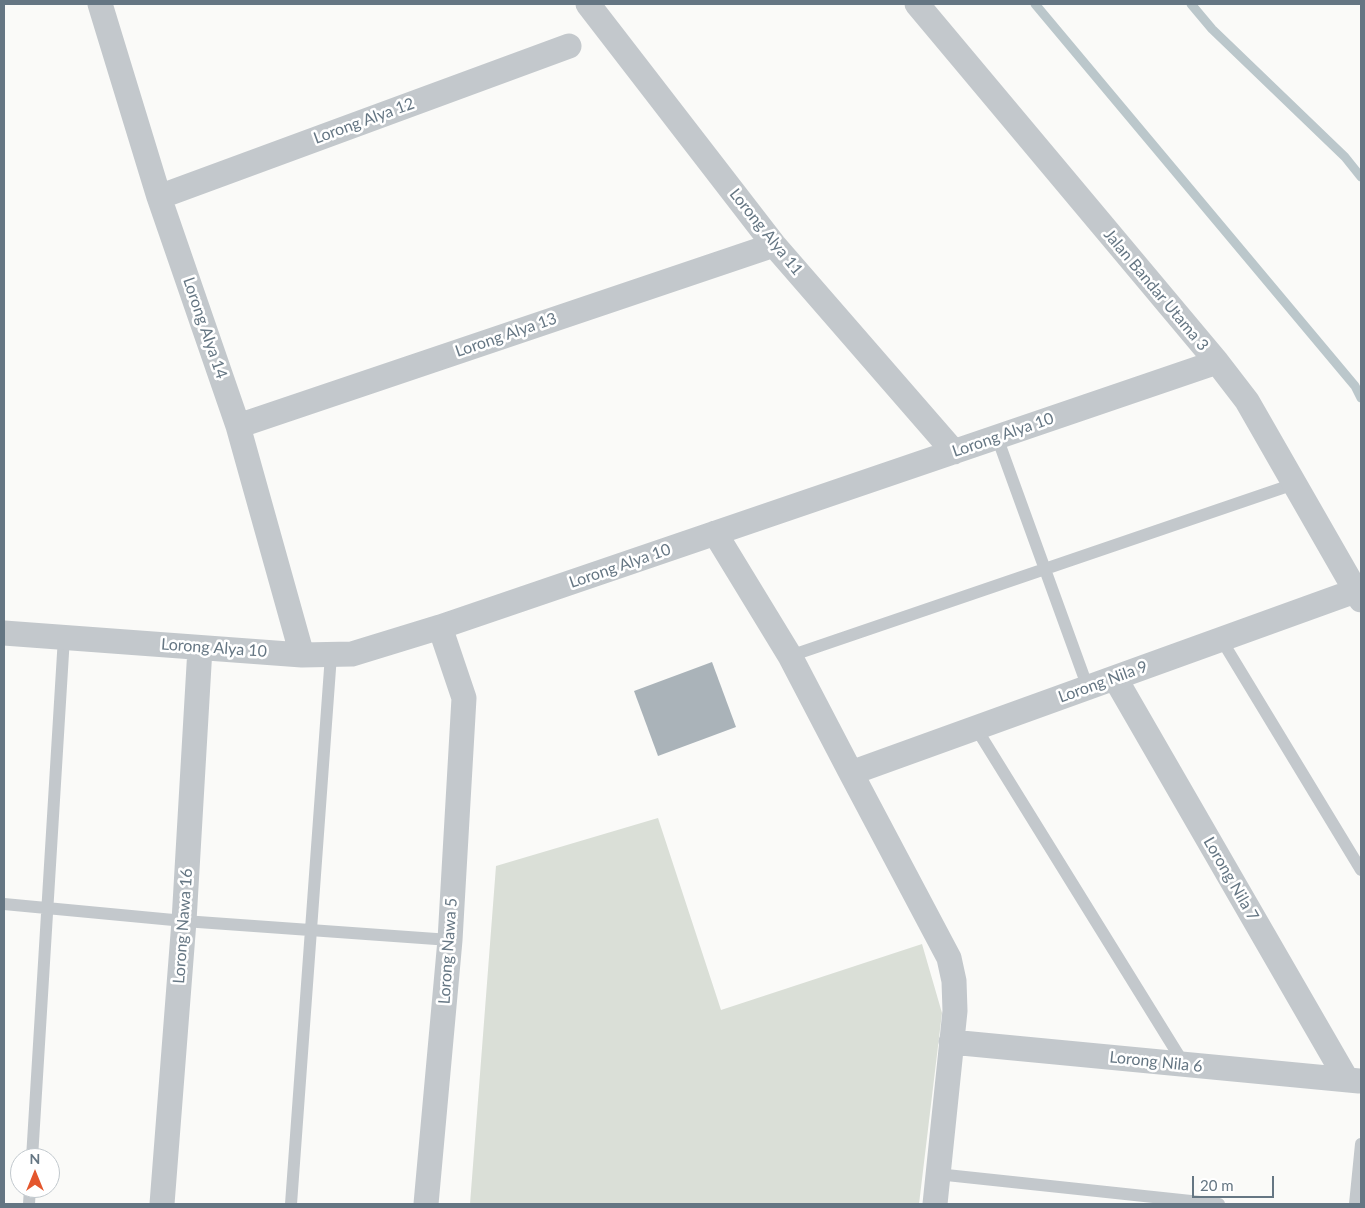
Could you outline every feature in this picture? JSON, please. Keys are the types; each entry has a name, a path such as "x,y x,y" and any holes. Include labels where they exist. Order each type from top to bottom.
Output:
{"street":[{"name":"Lorong Alya 14","path":"100,4 159,197 238,426 302,655"},
{"name":"Lorong Alya 11","path":"588,4 774,245 954,452"},
{"name":"Jalan Bandar Utama 3","path":"917,4 1217,362 1247,401 1358,596"},
{"name":"Lorong Alya 12","path":"159,197 569,46"},
{"name":"Lorong Alya 13","path":"238,426 774,245"},
{"name":"Lorong Alya 10","path":"4,633 302,655 352,654 440,627 1217,362"},
{"path":"715,533 790,656 950,958 954,981 955,1011 935,1204"},
{"name":"Lorong Nila 9","path":"851,773 1221,639 1358,596"},
{"name":"Lorong Nawa 5","path":"426,1204 450,940 464,698 440,627"},
{"name":"Lorong Nawa 16","path":"162,1204 184,921 200,648"},
{"name":"Lorong Nila 7","path":"1115,678 1354,1081"},
{"name":"Lorong Nila 6","path":"951,1042 1354,1081"}],"lane":[{"path":"998,437 1088,688"},
{"path":"790,656 1294,484"},
{"path":"33,1148 64,637"},
{"path":"1221,639 1361,870"},
{"path":"292,1204 331,655"},
{"path":"976,728 1185,1065"},
{"path":"4,904 184,921 450,940"},
{"path":"1355,1204 1361,1144"},
{"path":"937,1174 1219,1204"}],"shaded area":[{"path":"658,818 721,1010 922,944 942,1013 919,1204 470,1204 496,866"}],"building":[{"path":"712,662 736,727 658,756 634,691"}],"waterway":[{"path":"1035,4 1355,386 1361,398"},
{"path":"1191,4 1212,29 1345,157 1361,177"}]}
